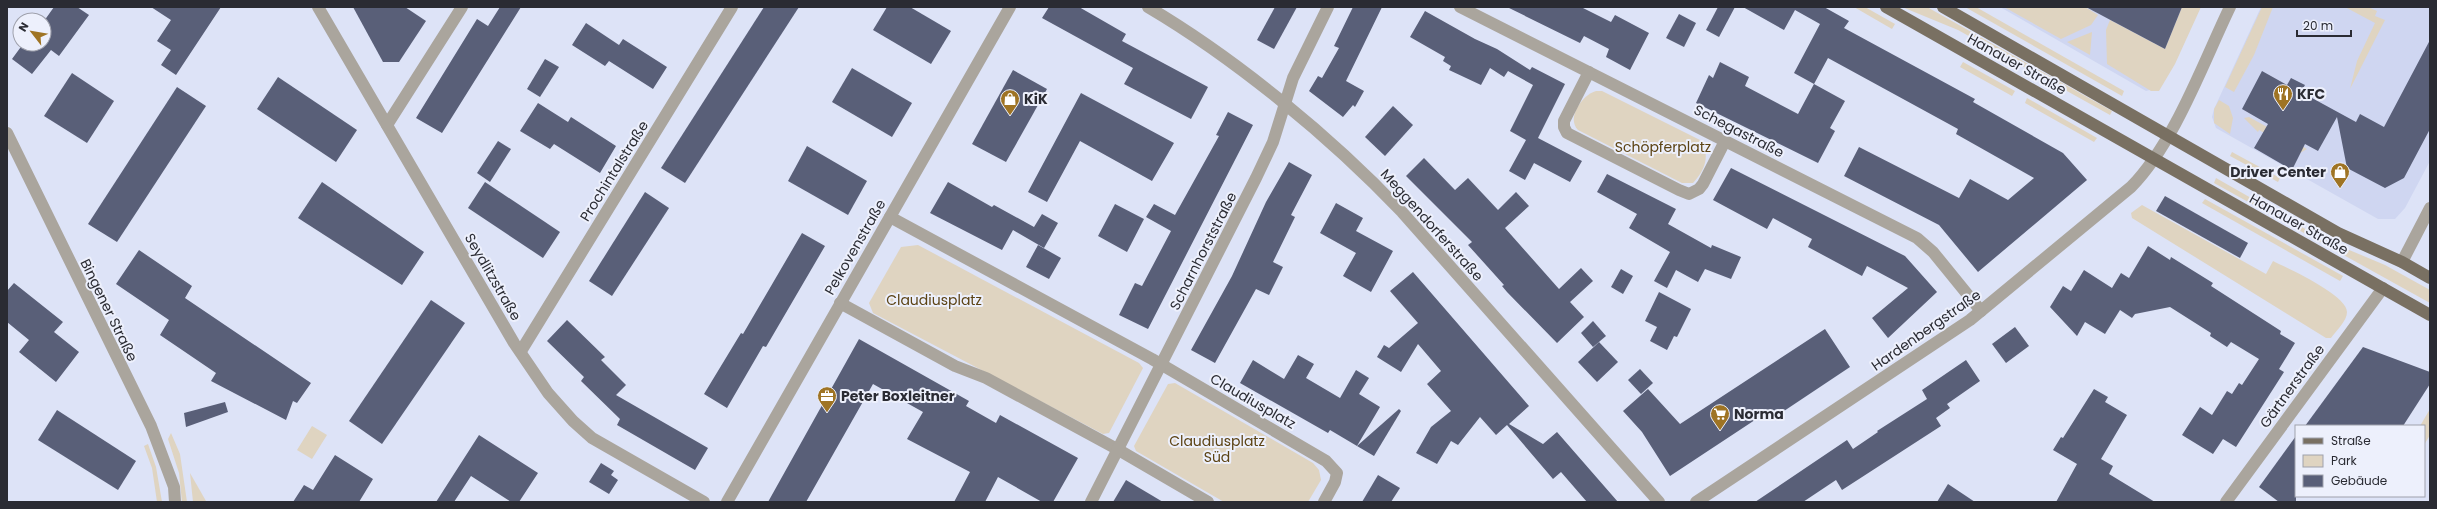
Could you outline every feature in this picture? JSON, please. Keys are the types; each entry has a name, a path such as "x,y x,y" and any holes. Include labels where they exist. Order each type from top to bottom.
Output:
{"main road":[{"name":"Hanauer Straße","path":"1886,7 2430,315"},
{"name":"Hanauer Straße","path":"1944,7 2338,232 2402,262 2430,278"}],"street":[{"name":"Seydlitzstraße","path":"318,7 514,342 548,393 573,421 592,438 704,502"},
{"path":"387,125 462,7"},
{"name":"Prochintalstraße","path":"521,351 732,7"},
{"name":"Pelkovenstraße","path":"726,502 1010,7"},
{"name":"Meggendorferstraße","path":"1148,7 1231,63 1360,169 1394,203 1659,502"},
{"name":"Scharnhorststraße","path":"1090,502 1256,178 1273,142 1293,78 1328,7"},
{"name":"Schegastraße","path":"1460,7 1922,241 1982,311"},
{"path":"2154,159 2168,135 2230,7"},
{"path":"1589,72 1566,115 1564,127 1574,137 1630,166 1689,194 1699,189 1703,184 1725,141"},
{"name":"Bingener Straße","path":"7,133 151,426 174,487 175,502"},
{"name":"Hardenbergstraße","path":"1696,502 1924,352 1982,311 2127,190 2142,176 2154,159"},
{"path":"2402,262 2430,208"},
{"name":"Claudiusplatz","path":"890,217 1161,364 1331,464 1337,473 1324,502"},
{"name":"Gärtnerstraße","path":"2226,502 2382,288"},
{"path":"840,303 955,366 986,378 1117,449 1208,502"}],"shaded area":[{"path":"2000,7 2199,7 2158,88 2146,91"},
{"path":"2261,7 2430,7 2430,161 2405,208 2395,219 2378,219 2216,128 2212,117 2214,109"}],"green space":[{"path":"1854,7 1865,7 1895,24 1892,29"},
{"path":"1902,7 1927,7 2112,111 2110,115 1958,30"},
{"path":"1965,7 1976,7 2124,91 2122,96"},
{"path":"2004,7 2085,7 2098,15 2091,25 2061,39"},
{"path":"2182,7 2201,7 2175,64 2159,91 2151,91 2107,64 2106,30 2110,20 2165,49"},
{"path":"2262,7 2273,7 2254,55 2234,92 2225,87"},
{"path":"2345,7 2368,7 2377,11 2375,16 2385,20 2350,89 2357,61 2375,23"},
{"path":"2092,32 2090,55 2067,42"},
{"path":"1963,62 2015,91 2012,96 1960,67"},
{"name":"Schöpferplatz","path":"1596,91 1602,91 1700,140 1706,157 1701,173 1693,183 1682,183 1578,130 1574,119 1577,108 1586,97"},
{"path":"2027,98 2097,138 2094,142 2025,103"},
{"path":"2219,100 2229,106 2233,118 2230,134 2214,123 2214,109"},
{"path":"2249,117 2307,149 2300,153 2259,130 2258,132 2244,118"},
{"path":"2232,152 2280,178 2278,182 2230,156"},
{"path":"2216,178 2323,239 2385,265 2430,290 2430,303 2214,183"},
{"path":"2205,199 2343,276 2340,281 2202,203"},
{"path":"2142,205 2266,274 2273,261 2303,276 2338,298 2344,305 2347,315 2331,338 2326,338 2132,218 2131,213"},
{"name":"Claudiusplatz","path":"918,245 1139,363 1143,368 1109,433 1103,434 873,313 869,303 901,247"},
{"name":"Claudiusplatz Süd","path":"1175,383 1313,463 1319,470 1321,480 1308,502 1224,502 1136,451 1134,446 1168,384"},
{"path":"2430,409 2430,435 2425,443 2425,425 2421,425"},
{"path":"312,426 327,435 312,459 297,450"},
{"path":"171,433 180,454 187,502 182,502 179,473 168,439"},
{"path":"148,444 156,467 162,502 157,502 152,468 144,446"},
{"path":"190,473 206,501 193,502"}],"building":[{"path":"54,7 77,7 89,15 59,56 52,51 52,12 50,12"},
{"path":"151,7 221,7 176,75 161,65 171,50 157,41 171,20"},
{"path":"353,7 405,7 426,21 399,62 383,62"},
{"path":"500,7 521,7 442,133 416,118 477,19 488,26"},
{"path":"764,7 799,7 685,183 661,168"},
{"path":"887,7 910,7 951,31 931,64 873,30"},
{"path":"1049,7 1079,7 1126,34 1122,41 1208,87 1191,119 1124,84 1133,68 1042,18"},
{"path":"1275,7 1297,7 1274,49 1257,40"},
{"path":"1353,7 1382,7 1346,81 1364,91 1355,107 1353,105 1343,117 1309,91 1318,76 1322,78 1339,48 1334,46"},
{"path":"1507,7 1581,7 1611,22 1615,15 1649,33 1630,70 1606,57 1609,49 1584,36 1580,43"},
{"path":"1718,7 1735,7 1719,37 1706,30"},
{"path":"1743,7 1824,7 1849,21 1844,28 1975,99 1973,102 2063,153 2087,180 1978,272 1939,225 1844,176 1859,147 1959,198 1970,179 2008,200 2034,178 1956,134 1958,129 1828,58 1814,84 1794,73 1820,24 1795,10 1784,30"},
{"path":"2086,7 2182,7 2165,49"},
{"path":"1425,11 1475,39 1497,49 1530,70 1532,67 1565,84 1538,138 1582,161 1570,182 1534,163 1525,180 1509,171 1526,140 1510,131 1533,85 1508,71 1504,77 1490,68 1481,85 1449,70 1451,66 1443,61 1445,57 1410,37"},
{"path":"1679,14 1696,23 1684,47 1666,38"},
{"path":"586,23 619,45 623,39 667,67 653,89 609,61 605,66 572,45"},
{"path":"2430,40 2430,129 2404,178 2385,188 2347,168 2337,117 2318,151 2305,144 2292,170 2254,148 2268,124 2242,109 2262,71 2287,85 2291,78 2305,85 2301,92 2356,122 2360,114 2384,127"},
{"path":"17,52 49,52 32,74 12,59"},
{"path":"545,59 559,67 540,97 527,89"},
{"path":"1720,62 1749,77 1745,86 1798,114 1814,84 1845,101 1830,128 1835,131 1818,163 1696,103 1709,75 1713,78"},
{"path":"852,68 912,103 892,137 832,102"},
{"name":"KiK","path":"1013,70 1047,89 1006,162 972,144"},
{"path":"72,73 114,101 87,143 44,116"},
{"path":"278,77 357,130 336,162 257,109"},
{"path":"177,87 206,106 117,242 88,224"},
{"path":"1081,93 1174,143 1152,181 1080,141 1047,202 1028,192"},
{"path":"538,103 568,122 571,117 616,146 600,173 554,144 550,149 520,131"},
{"path":"1393,106 1413,125 1385,156 1365,137"},
{"path":"1228,112 1253,125 1148,329 1119,315 1135,283 1142,286 1171,231 1146,217 1154,204 1175,215 1219,136 1216,135"},
{"path":"498,141 511,149 490,182 477,173"},
{"path":"807,146 867,181 848,215 788,181"},
{"path":"1424,158 1455,190 1468,178 1498,210 1516,192 1529,206 1505,228 1559,289 1581,268 1593,281 1570,302 1584,317 1557,343 1507,292 1502,286 1504,285 1468,245 1472,242 1406,176"},
{"path":"1289,162 1312,175 1291,215 1295,217 1273,262 1283,267 1269,295 1256,289 1215,363 1191,350 1232,276 1266,202"},
{"path":"1731,168 1905,256 1937,292 1888,338 1872,318 1908,288 1867,266 1862,276 1808,247 1812,239 1773,218 1767,229 1713,200"},
{"path":"1607,174 1676,209 1668,224 1711,248 1712,245 1741,257 1731,279 1705,269 1698,282 1676,270 1667,288 1654,281 1670,252 1629,228 1637,214 1597,192"},
{"path":"322,182 424,252 402,285 298,218"},
{"path":"485,182 560,232 543,258 468,208"},
{"path":"948,182 992,207 994,205 1034,227 1042,214 1058,223 1044,248 1013,230 1002,250 930,213"},
{"path":"645,192 669,208 612,296 589,281"},
{"path":"2165,196 2248,243 2240,258 2156,211"},
{"path":"1336,203 1363,218 1356,231 1393,251 1371,292 1343,276 1356,253 1320,233"},
{"path":"1115,204 1144,219 1127,252 1098,236"},
{"path":"802,233 825,246 766,347 763,346 727,408 704,394 741,333 743,334"},
{"path":"1038,245 1061,258 1049,279 1026,267"},
{"path":"2148,246 2170,260 2171,257 2213,283 2211,286 2281,331 2280,334 2295,343 2279,369 2284,372 2236,447 2223,439 2213,454 2182,435 2200,407 2212,415 2227,391 2232,394 2239,383 2242,385 2259,359 2231,342 2227,347 2210,336 2211,333 2170,307 2135,314 2132,318 2120,310 2105,334 2085,322 2077,336 2050,307 2063,286 2071,291 2084,270 2112,288 2121,273 2129,278"},
{"path":"139,250 192,286 185,298 311,383 297,403 293,401 286,420 211,381 216,373 160,335 169,320 116,284"},
{"path":"1621,269 1633,276 1623,294 1611,287"},
{"path":"1413,272 1529,406 1509,424 1543,444 1557,432 1618,502 1587,502 1561,472 1553,479 1507,425 1496,435 1480,417 1458,445 1451,441 1437,464 1416,453 1431,427 1451,411 1427,384 1441,371 1418,344 1401,372 1377,357 1384,345 1389,348 1418,323 1390,291"},
{"path":"14,283 63,322 54,332 79,352 56,382 19,352 29,340 7,322 7,291"},
{"path":"1659,292 1691,309 1677,337 1674,336 1667,350 1650,341 1657,327 1645,321"},
{"path":"431,300 465,323 382,444 349,421"},
{"path":"567,320 605,357 601,360 626,385 616,395 708,448 695,470 617,425 620,419 581,381 584,377 547,341"},
{"path":"1593,321 1606,336 1593,347 1581,333"},
{"path":"2015,327 2029,346 2006,363 1992,344"},
{"path":"1825,329 1850,367 1769,421 1764,414 1670,476 1642,432 1623,411 1648,389 1680,424"},
{"path":"859,339 969,401 966,406 996,423 1000,415 1078,458 1053,502 1042,502 998,477 985,502 954,502 970,472 907,439 923,412 873,384 806,502 768,502"},
{"path":"1599,342 1618,362 1597,382 1578,362"},
{"path":"2363,347 2430,372 2430,384 2404,425 2306,425"},
{"path":"1298,355 1314,364 1306,378 1340,398 1356,370 1369,378 1359,394 1380,407 1357,446 1330,430 1328,433 1240,383 1253,360 1284,379"},
{"path":"1966,360 1980,381 1947,404 1950,408 1936,418 1941,426 1842,490 1836,480 1803,502 1755,502 1847,440 1853,449 1878,432 1877,431 1927,399 1922,390"},
{"path":"1640,369 1653,383 1641,394 1628,380"},
{"path":"2094,389 2108,397 2105,402 2127,415 2101,459 2113,466 2109,474 2155,502 2056,502 2077,464 2053,450 2061,437 2063,438"},
{"path":"225,402 228,412 186,427 184,413"},
{"path":"1399,409 1401,411 1374,456 1357,446"},
{"path":"57,410 136,461 118,490 38,440"},
{"path":"479,435 538,473 519,502 511,502 471,476 454,502 436,502"},
{"path":"2295,437 2296,502 2279,502 2259,487"},
{"path":"335,455 373,479 359,502 293,502 304,485 313,490"},
{"path":"601,463 614,471 611,475 618,480 609,494 589,482"},
{"path":"1378,475 1400,488 1391,502 1362,502"},
{"path":"1126,480 1163,502 1113,502"},
{"path":"1948,484 1975,502 1937,502"}],"place":[{"name":"KFC","path":"2283,111"},
{"name":"KiK","path":"1010,116"},
{"name":"Driver Center","path":"2340,189"},
{"name":"Peter Boxleitner","path":"827,413"},
{"name":"Norma","path":"1720,431"}]}
